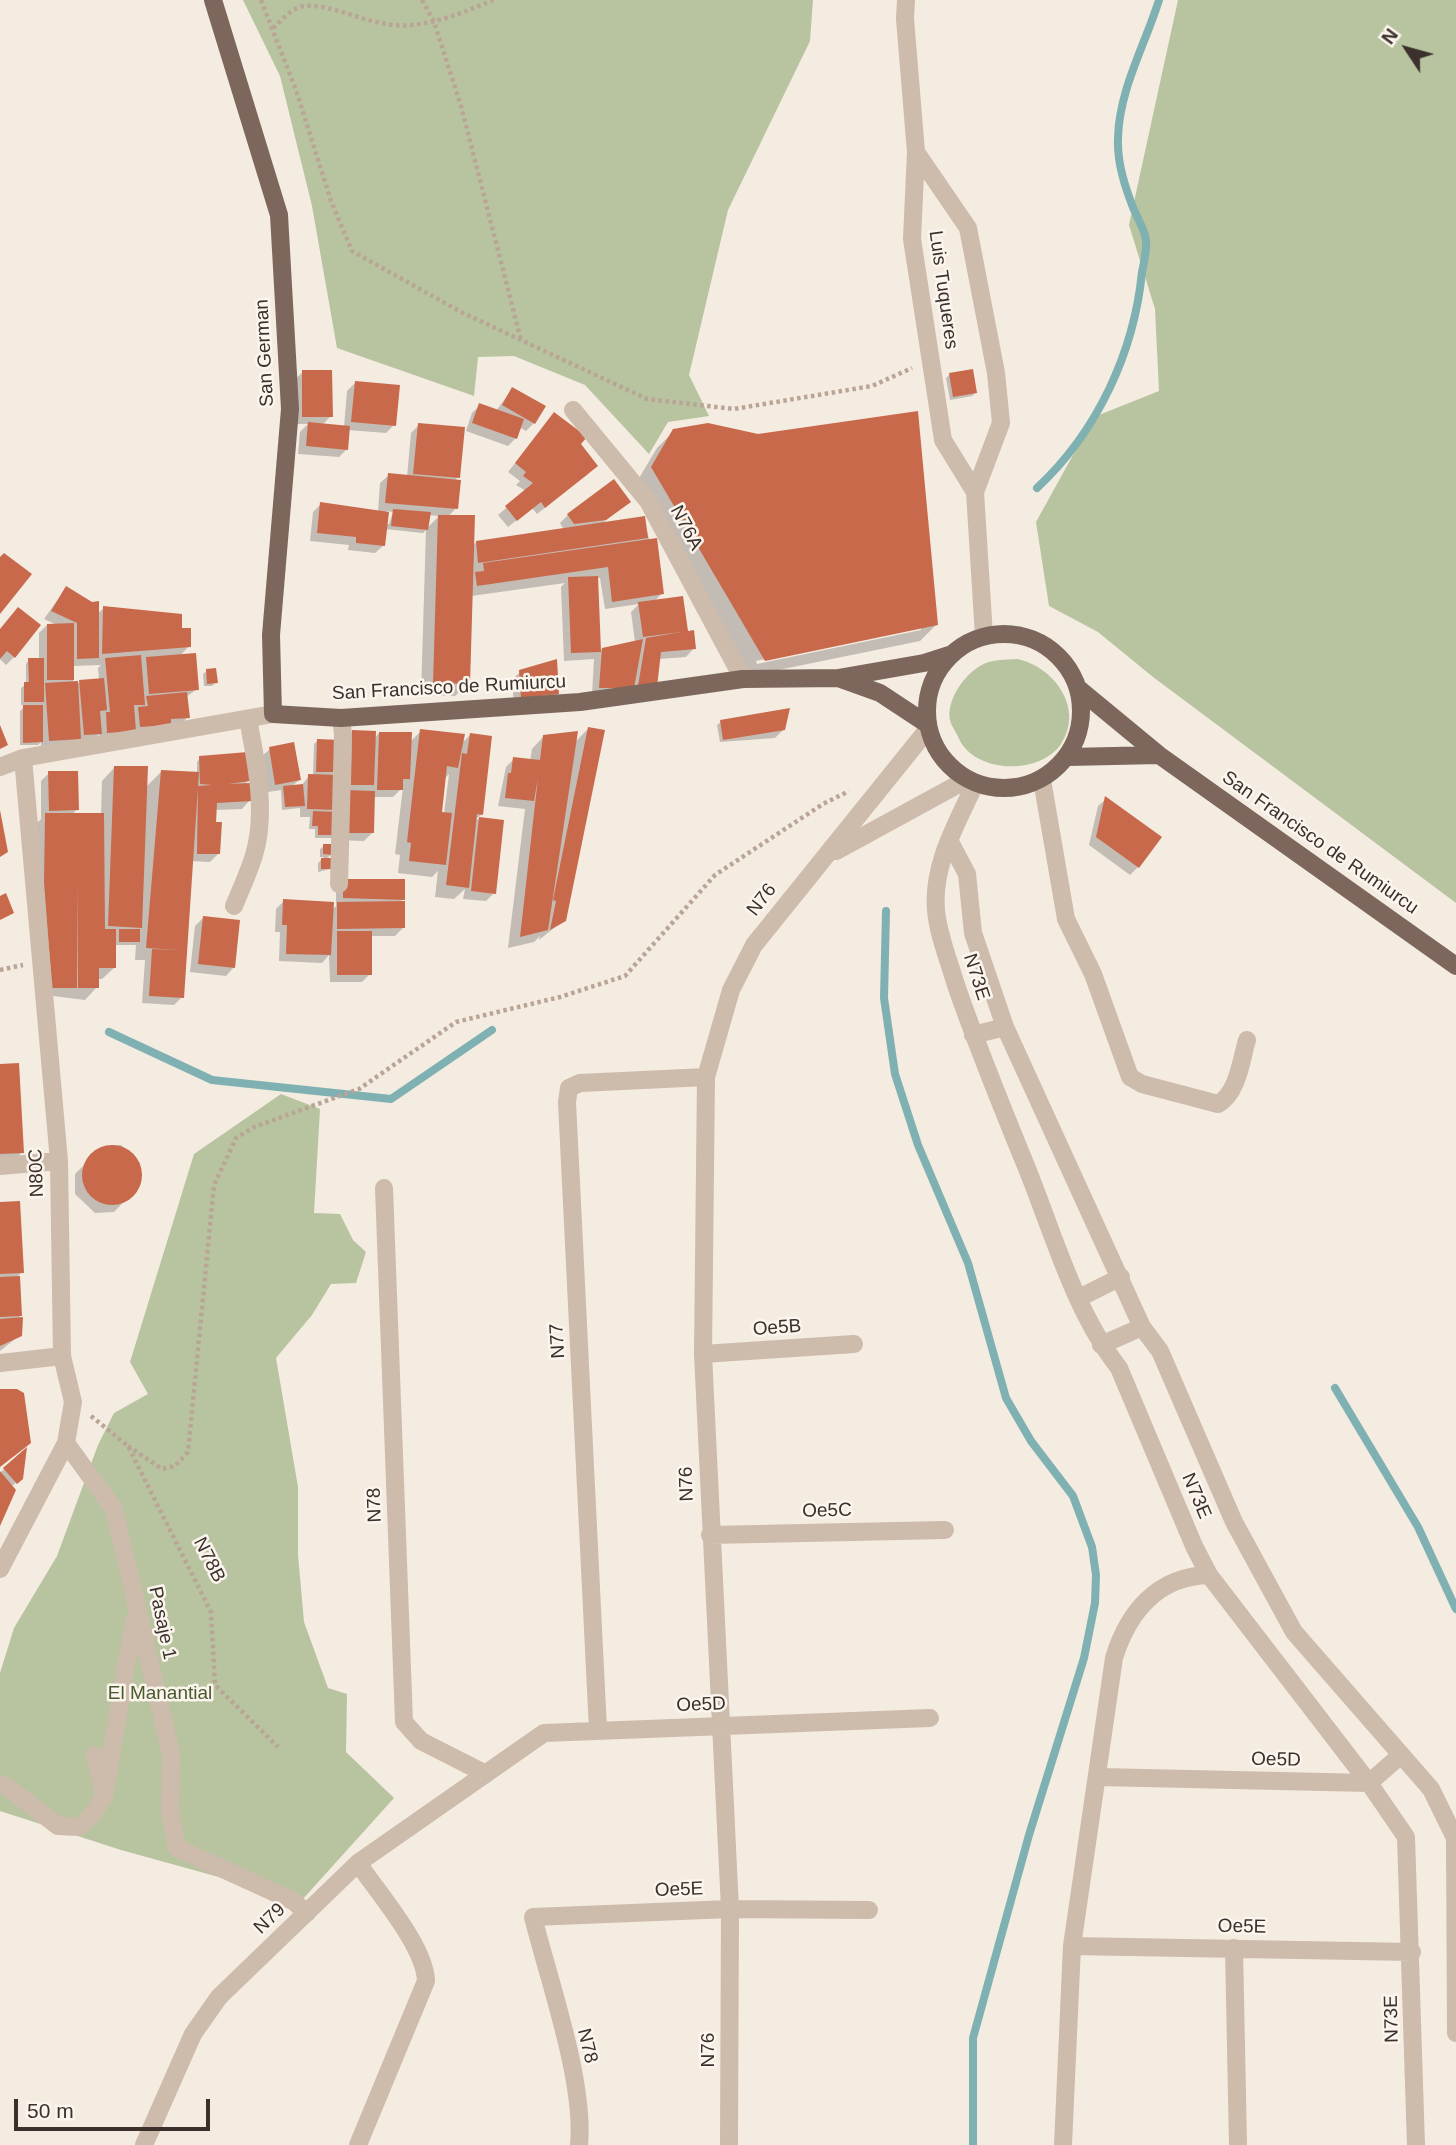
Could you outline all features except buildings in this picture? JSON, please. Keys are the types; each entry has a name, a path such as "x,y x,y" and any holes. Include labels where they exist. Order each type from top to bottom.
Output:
{"main road":[{"name":"San German","path":"213,0 279,215 290,409 271,635 273,714"},
{"path":"1009,634 1033,639 1054,652 1069,668 1079,689 1081,724 1068,757 1042,780 1009,790 970,782 942,758 928,726 928,698 936,674 952,654 984,636 1009,634"},
{"name":"San Francisco de Rumiurcu","path":"273,714 341,718 580,702 743,679 838,678 924,663 952,654"},
{"name":"San Francisco de Rumiurcu","path":"838,678 880,693 928,726"},
{"name":"San Francisco de Rumiurcu","path":"1079,689 1160,755 1456,966"},
{"path":"1068,757 1160,755"}],"street":[{"name":"Luis Tuqueres","path":"906,0 905,19 916,152 912,239 943,440 975,492"},
{"path":"916,152 968,228 996,373 1001,423 975,492 984,636"},
{"name":"N76A","path":"573,410 648,500 743,679"},
{"name":"San Francisco de Rumiurcu","path":"0,767 23,758 273,714"},
{"path":"339,884 343,734 341,718"},
{"path":"234,906 255,853 260,818 255,753 248,719"},
{"name":"N76","path":"729,2145 730,1909 703,1354 706,1077 731,990 754,945 928,726"},
{"name":"N80C","path":"0,1569 66,1443 73,1402 62,1356 59,1161 23,758"},
{"path":"1042,780 1066,919 1093,974 1130,1077 1142,1084 1219,1104 1227,1099 1234,1084 1247,1040"},
{"name":"N76","path":"826,856 970,782"},
{"name":"N73E","path":"970,782 937,877 936,910 942,940 973,1035 1079,1298 1101,1345 1119,1368 1194,1546 1209,1575 1369,1783 1406,1837 1412,1952 1416,2145"},
{"name":"N73E","path":"948,841 967,874 973,933 1005,1027 1142,1327 1160,1351 1234,1522 1294,1632 1431,1789 1455,1838 1456,2033"},
{"path":"973,1035 1005,1027"},
{"name":"N77","path":"598,1730 567,1102 569,1088 580,1083 706,1077"},
{"path":"0,1166 59,1161"},
{"name":"N78","path":"384,1188 404,1722 421,1741 486,1773"},
{"path":"1079,1298 1121,1277"},
{"path":"1101,1345 1142,1327"},
{"name":"Oe5B","path":"703,1354 854,1344"},
{"path":"0,1363 62,1356"},
{"name":"Pasaje 1","path":"66,1443 114,1509 171,1754 170,1811 177,1848 293,1901 307,1913"},
{"name":"Oe5C","path":"710,1535 945,1530"},
{"path":"1063,2145 1072,1946 1099,1777 1114,1658 1128,1620 1151,1596 1197,1575 1209,1575"},
{"path":"0,1784 58,1826 79,1827 93,1814 104,1796 136,1605"},
{"name":"Oe5D","path":"486,1773 544,1733 930,1718"},
{"path":"95,1755 104,1796"},
{"path":"1369,1783 1401,1755"},
{"name":"N79","path":"144,2145 178,2062 219,1997 358,1863 486,1773"},
{"name":"Oe5D","path":"1099,1777 1369,1783"},
{"path":"358,1863 417,1953 426,1969 426,1981 358,2145"},
{"name":"Oe5E","path":"533,1917 730,1909 869,1910"},
{"name":"N78","path":"533,1917 572,2072 581,2123 579,2145"},
{"name":"Oe5E","path":"1072,1946 1412,1952"},
{"path":"1234,1948 1238,2145"}],"path":[{"path":"261,0 273,28 331,201 352,251 461,312 647,400 734,409 872,386 932,359"},
{"path":"422,0 434,22 461,106 521,340"},
{"path":"273,28 291,11 304,6 381,25 434,22 493,0"},
{"path":"128,1446 162,1469 174,1466 188,1452 214,1185 236,1138 254,1127 359,1089 456,1022 560,998 625,976 715,875 822,804 861,785 885,783"},
{"name":"N78B","path":"73,1402 128,1446 211,1612 215,1685 278,1747"}],"green space":[{"path":"243,0 813,0 810,41 728,210 689,375 709,416 668,422 649,454 585,385 514,356 478,357 474,396 337,348 312,206 280,76"},
{"path":"1178,0 1456,0 1456,903 1153,677 1098,632 1049,606 1036,522 1094,417 1159,391 1155,309 1129,225"},
{"path":"1017,659 1042,670 1062,691 1069,717 1067,730 1061,744 1039,761 1024,765 993,764 967,751 952,725 949,713 962,682 974,670 989,662"},
{"name":"El Manantial","path":"281,1094 320,1109 314,1213 340,1214 353,1240 366,1252 356,1283 331,1284 312,1315 276,1358 298,1487 298,1555 304,1622 328,1688 347,1694 346,1752 394,1798 302,1900 121,1850 0,1811 0,1673 14,1628 57,1556 98,1445 114,1413 148,1394 130,1362 194,1154"}],"waterway":[{"path":"1037,488 1078,442 1094,416 1109,389 1131,332 1146,240 1122,175 1118,147 1119,120 1128,85 1159,0"},
{"path":"886,911 884,998 895,1074 918,1145 968,1263 1006,1398 1031,1441 1073,1496 1092,1547 1096,1575 1095,1603 1084,1658 1029,1835 973,2038 973,2145"},
{"path":"109,1032 212,1080 391,1099 492,1030"},
{"path":"1335,1388 1418,1527 1456,1609"}]}
